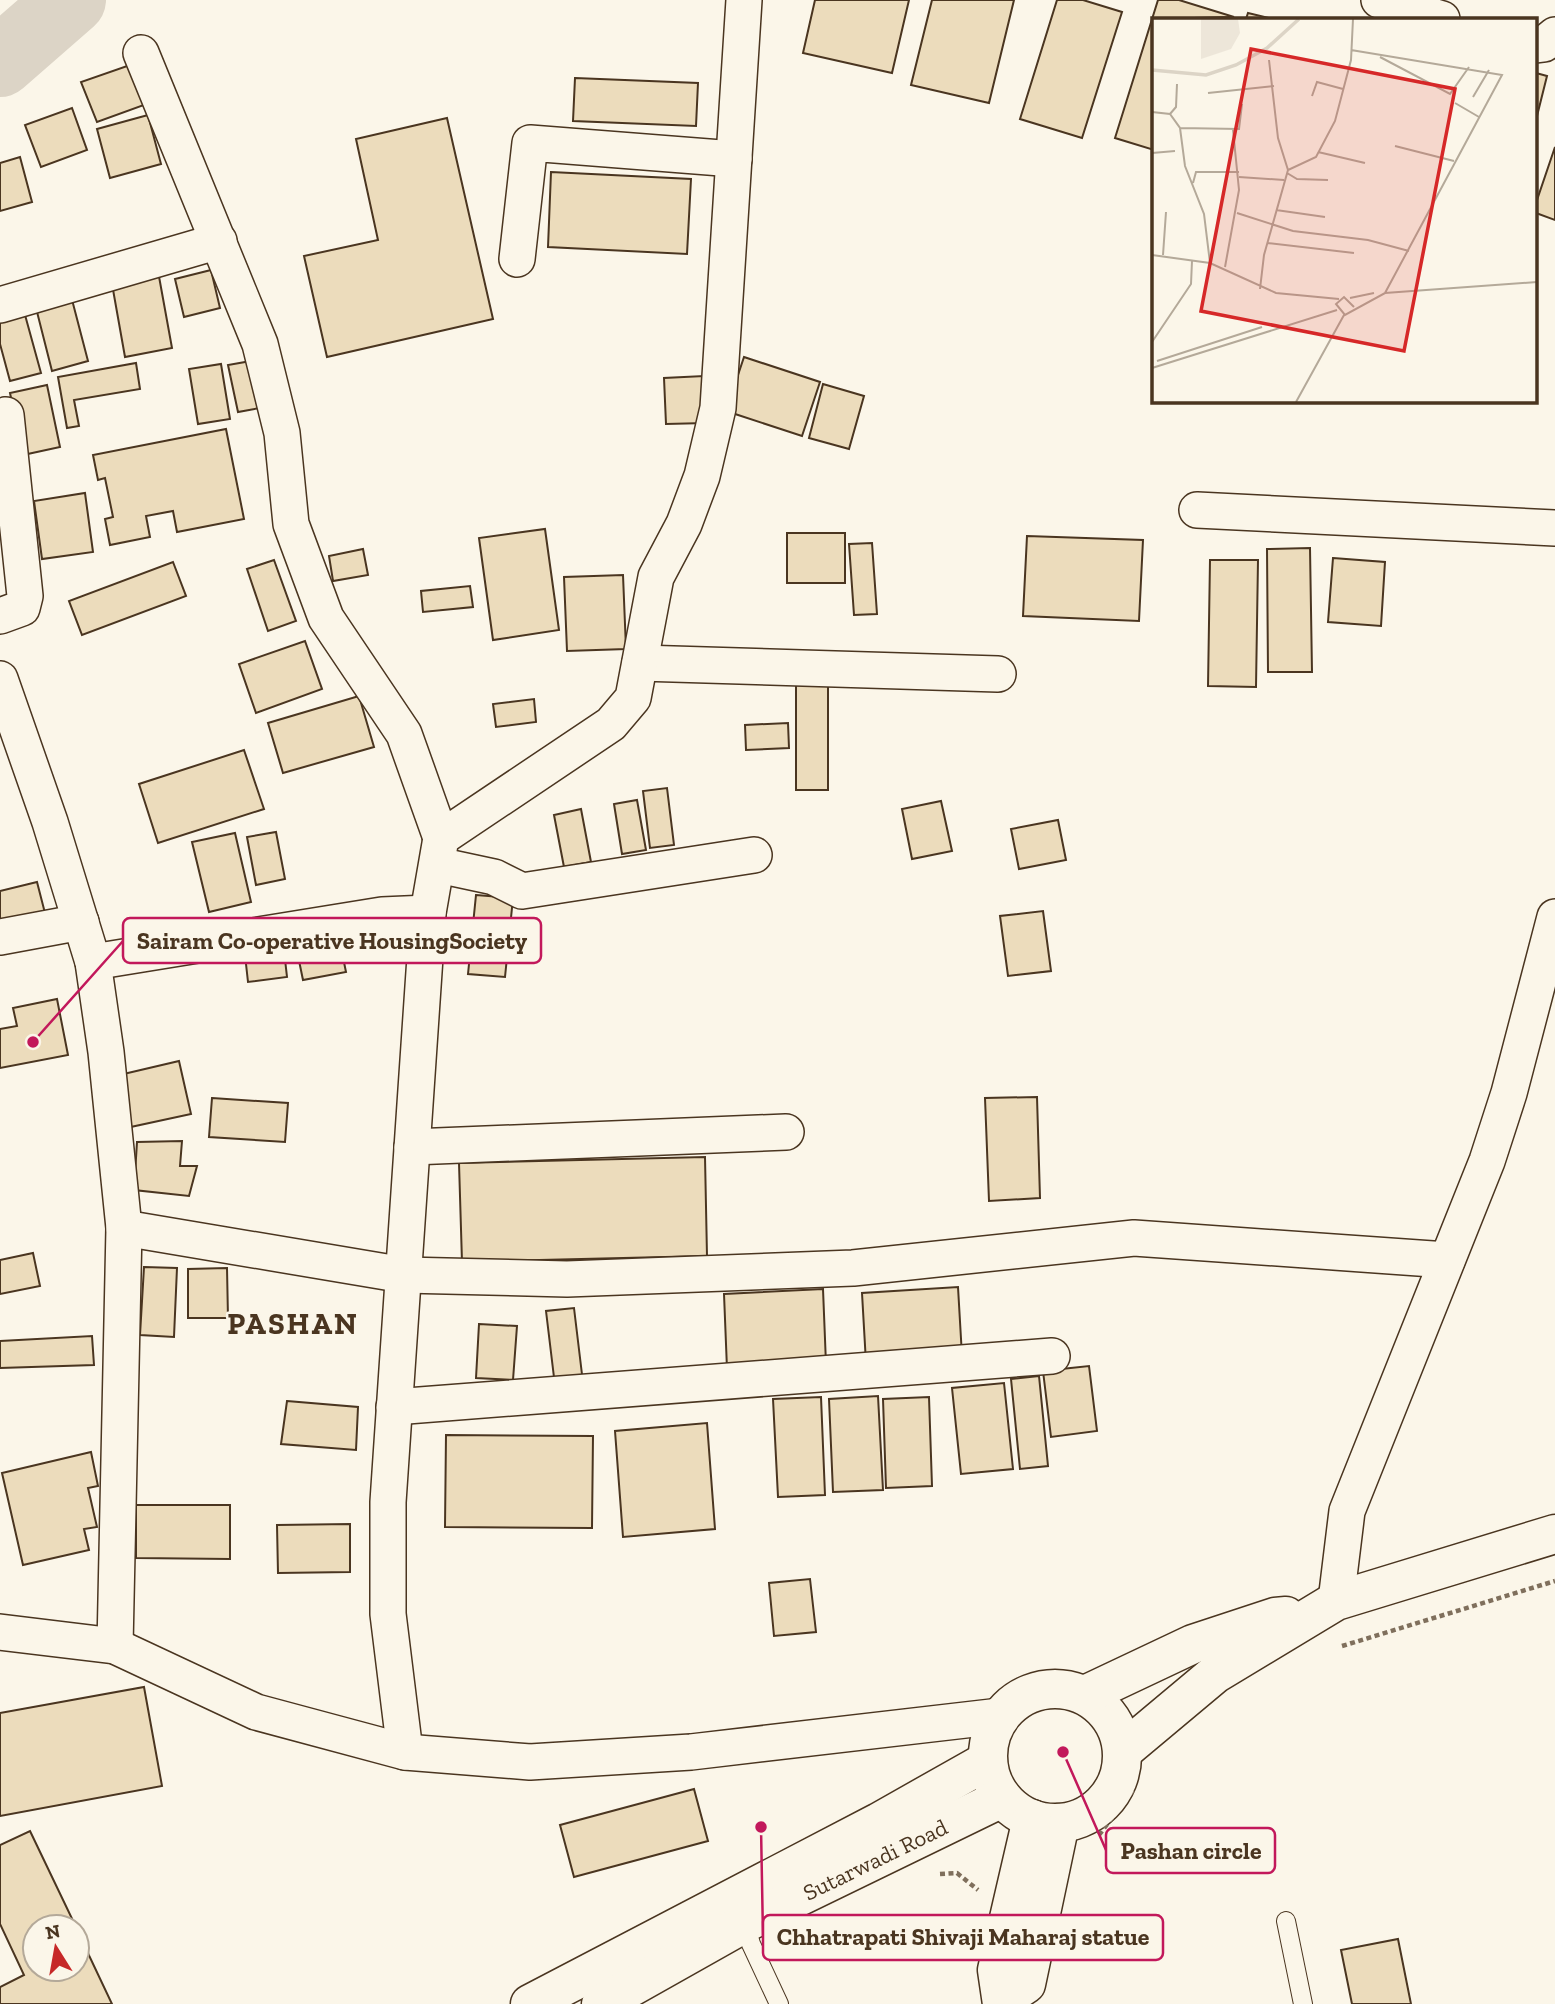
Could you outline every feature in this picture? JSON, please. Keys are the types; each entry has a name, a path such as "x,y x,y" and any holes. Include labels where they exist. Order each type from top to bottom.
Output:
{"main road":[{"path":"1085,1695 1193,1644 1275,1617 1323,1609 1555,1534"},
{"path":"1132,1766 1118,1728 1105,1709 1085,1695 1063,1689 1039,1690 1017,1700 1000,1716 989,1737 987,1761 993,1784 1032,1813 1094,1812 1110,1796 1121,1775 1132,1766 1215,1674 1323,1609"},
{"path":"530,2004 879,1822 987,1761"},
{"path":"1003,2001 997,1970 1032,1813"},
{"name":"Sutarwadi Road","path":"601,2004 746,1923 1032,1813"}],"street":[{"path":"439,851 611,724 633,698 656,578 684,524 702,476 718,408 744,0"},
{"path":"1379,0 1439,18"},
{"path":"1538,45 1544,44 1555,35"},
{"path":"141,53 260,344 282,433 291,524 326,618 404,733 439,851 428,914 388,1502 388,1614 405,1752"},
{"path":"517,259 530,143 734,159"},
{"path":"0,305 219,241"},
{"path":"0,616 22,608 25,596 6,415"},
{"path":"1197,510 1555,528"},
{"path":"640,663 998,674"},
{"path":"0,679 93,962 113,1105 124,1228 115,1646"},
{"path":"439,851 522,891 754,855"},
{"path":"93,962 382,915 428,914"},
{"path":"1323,1609 1347,1511 1487,1161 1509,1093 1555,917"},
{"path":"0,937 81,922"},
{"path":"412,1147 786,1132"},
{"path":"124,1228 404,1275 567,1279 853,1268 1134,1238 1447,1260"},
{"path":"394,1408 1052,1356"},
{"path":"1,1630 115,1646 256,1712 405,1752 530,1762 691,1752 1000,1716"}],"lane":[{"path":"1286,1921 1303,2004"},
{"path":"746,1923 751,1944 779,2004"}],"path":[{"path":"1328,1650 1555,1581"},
{"path":"1094,1841 1132,1766"},
{"path":"935,1875 957,1873 982,1893"}],"building":[{"path":"815,0 909,0 892,73 803,53"},
{"path":"932,0 1014,0 989,103 911,85"},
{"path":"1057,0 1083,0 1122,12 1082,138 1020,119"},
{"path":"1158,0 1179,0 1234,17 1194,18 1152,18"},
{"path":"1248,13 1269,18 1246,18"},
{"path":"1152,19 1152,149 1115,138"},
{"path":"130,65 144,105 97,122 81,82"},
{"path":"1538,74 1547,76 1538,112"},
{"path":"575,78 698,83 696,126 573,121"},
{"path":"72,108 87,150 41,167 25,125"},
{"path":"148,115 161,164 110,178 97,129"},
{"path":"447,118 493,319 327,357 304,256 378,240 356,139"},
{"path":"1555,147 1555,220 1538,214 1538,197"},
{"path":"20,157 32,202 0,211 0,163"},
{"path":"551,172 691,179 687,254 548,247"},
{"path":"211,270 220,308 184,317 175,279"},
{"path":"158,271 172,348 125,357 112,284"},
{"path":"70,292 88,361 52,371 35,304"},
{"path":"22,304 41,373 10,381 0,344 0,310"},
{"path":"744,357 820,382 802,436 726,411"},
{"path":"251,361 260,408 238,412 228,365"},
{"path":"136,363 140,389 74,400 79,426 67,428 58,377"},
{"path":"221,364 230,419 198,424 189,369"},
{"path":"704,376 706,423 666,424 664,378"},
{"path":"823,384 864,396 849,449 809,438"},
{"path":"47,385 60,447 23,455 10,393"},
{"path":"226,429 244,519 177,532 173,511 146,516 150,537 110,545 105,519 113,517 105,478 98,480 93,455"},
{"path":"85,493 93,552 42,559 34,501"},
{"path":"545,529 559,630 493,640 479,538"},
{"path":"787,533 845,533 845,583 787,583"},
{"path":"1027,536 1143,540 1139,621 1023,616"},
{"path":"872,543 877,614 854,615 849,544"},
{"path":"1310,548 1312,672 1268,672 1267,549"},
{"path":"363,549 368,575 333,581 329,556"},
{"path":"1333,558 1385,562 1381,626 1328,622"},
{"path":"274,560 296,621 268,631 247,569"},
{"path":"1210,560 1258,560 1256,687 1208,686"},
{"path":"173,562 186,596 82,635 69,601"},
{"path":"623,575 626,649 567,651 564,577"},
{"path":"470,586 473,607 423,612 421,591"},
{"path":"305,641 322,689 256,713 239,664"},
{"path":"828,679 828,790 796,790 796,680"},
{"path":"359,696 374,747 283,773 268,723"},
{"path":"534,699 536,722 496,727 493,704"},
{"path":"788,723 789,748 746,750 745,725"},
{"path":"244,750 264,809 158,843 139,784"},
{"path":"667,788 674,845 650,848 643,791"},
{"path":"637,800 646,850 622,854 614,804"},
{"path":"941,801 952,851 912,859 902,809"},
{"path":"581,809 591,862 564,867 554,815"},
{"path":"1058,820 1066,860 1019,869 1011,829"},
{"path":"276,832 285,879 256,885 247,837"},
{"path":"235,833 251,902 209,912 192,842"},
{"path":"37,882 46,917 0,929 0,891"},
{"path":"476,895 513,898 505,977 468,974"},
{"path":"1043,911 1051,971 1008,976 1000,916"},
{"path":"339,938 346,972 303,980 296,946"},
{"path":"283,942 287,977 248,982 244,946"},
{"path":"57,999 68,1055 0,1068 0,1029 17,1026 13,1008"},
{"path":"179,1061 191,1114 126,1128 115,1076"},
{"path":"1037,1097 1040,1198 989,1201 985,1098"},
{"path":"212,1098 288,1103 285,1142 209,1137"},
{"path":"182,1141 180,1166 197,1166 189,1196 134,1190 137,1142"},
{"path":"705,1157 707,1256 462,1262 459,1163"},
{"path":"33,1253 40,1286 0,1294 0,1260"},
{"path":"144,1267 177,1268 174,1337 140,1335"},
{"path":"227,1268 228,1318 188,1318 188,1269"},
{"path":"958,1287 962,1356 866,1363 862,1293"},
{"path":"823,1289 826,1364 727,1369 724,1294"},
{"path":"574,1308 584,1391 556,1394 546,1311"},
{"path":"479,1324 517,1326 513,1380 476,1378"},
{"path":"92,1336 94,1365 0,1368 0,1341"},
{"path":"1089,1366 1097,1431 1051,1437 1043,1371"},
{"path":"1039,1376 1048,1466 1020,1469 1011,1379"},
{"path":"1004,1383 1013,1469 961,1474 952,1388"},
{"path":"878,1396 883,1490 833,1492 829,1399"},
{"path":"821,1397 825,1495 778,1497 773,1399"},
{"path":"929,1397 932,1486 886,1488 883,1399"},
{"path":"287,1401 358,1407 356,1450 281,1444"},
{"path":"707,1423 715,1529 623,1537 615,1431"},
{"path":"446,1435 593,1436 592,1528 445,1527"},
{"path":"91,1452 98,1486 88,1488 97,1527 84,1529 89,1550 23,1565 2,1473"},
{"path":"136,1505 230,1505 230,1559 136,1558"},
{"path":"350,1524 350,1572 278,1573 277,1525"},
{"path":"810,1579 816,1632 774,1636 769,1583"},
{"path":"144,1687 162,1786 0,1816 0,1713"},
{"path":"694,1789 708,1841 574,1877 560,1825"},
{"path":"30,1831 69,1913 21,1913 21,1969 0,1924 0,1845"},
{"path":"1398,1939 1411,2004 1352,2004 1341,1950"},
{"path":"91,1960 112,2004 0,2004 0,1987 21,1976 21,1983 91,1983"}],"waterway":[{"path":"0,62 71,0"}],"place":[{"name":"Sairam Co-operative HousingSociety","path":"33,1042"},
{"name":"Pashan circle","path":"1063,1752"},
{"name":"Chhatrapati Shivaji Maharaj statue","path":"761,1827"}],"district":[{"name":"PASHAN","path":"293,1324"}]}
